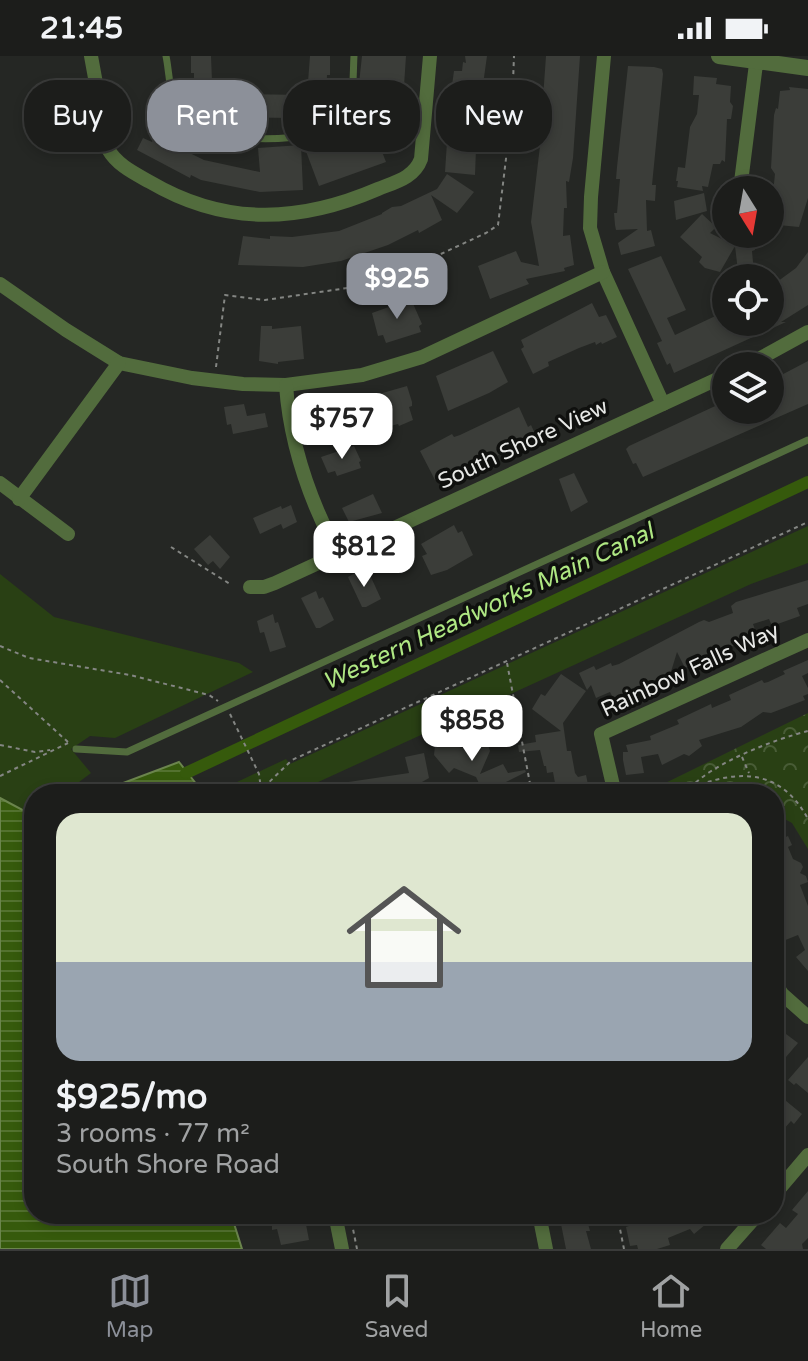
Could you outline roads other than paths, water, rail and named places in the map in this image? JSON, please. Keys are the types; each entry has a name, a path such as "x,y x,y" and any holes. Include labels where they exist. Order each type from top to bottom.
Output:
{"street":[{"path":"91,56 108,149 116,160 183,199 233,214 269,215 300,213 340,204 413,173 421,159 430,56"},
{"path":"604,56 590,228 603,272 663,404"},
{"path":"719,56 808,68"},
{"path":"744,176 757,59"},
{"path":"0,284 119,363 192,378 286,385 362,375 422,357 603,272"},
{"path":"772,352 808,332"},
{"path":"19,499 119,363"},
{"name":"South Shore View","path":"250,587 275,583 712,381"},
{"path":"286,385 288,417 297,452 317,509 338,554"},
{"path":"0,483 68,534"},
{"name":"Rainbow Falls Way","path":"613,784 601,734 808,640"},
{"path":"784,998 808,1017"},
{"path":"784,1183 808,1155"},
{"path":"337,1224 342,1249"},
{"path":"541,1224 546,1249"},
{"path":"727,1249 749,1224"}],"lane":[{"path":"166,56 177,111 183,117 231,136 290,138 314,134 345,119 349,110 354,56"},
{"path":"72,746 127,752 808,440"}],"waterway":[{"name":"Western Headworks Main Canal","path":"186,773 808,482"}]}
